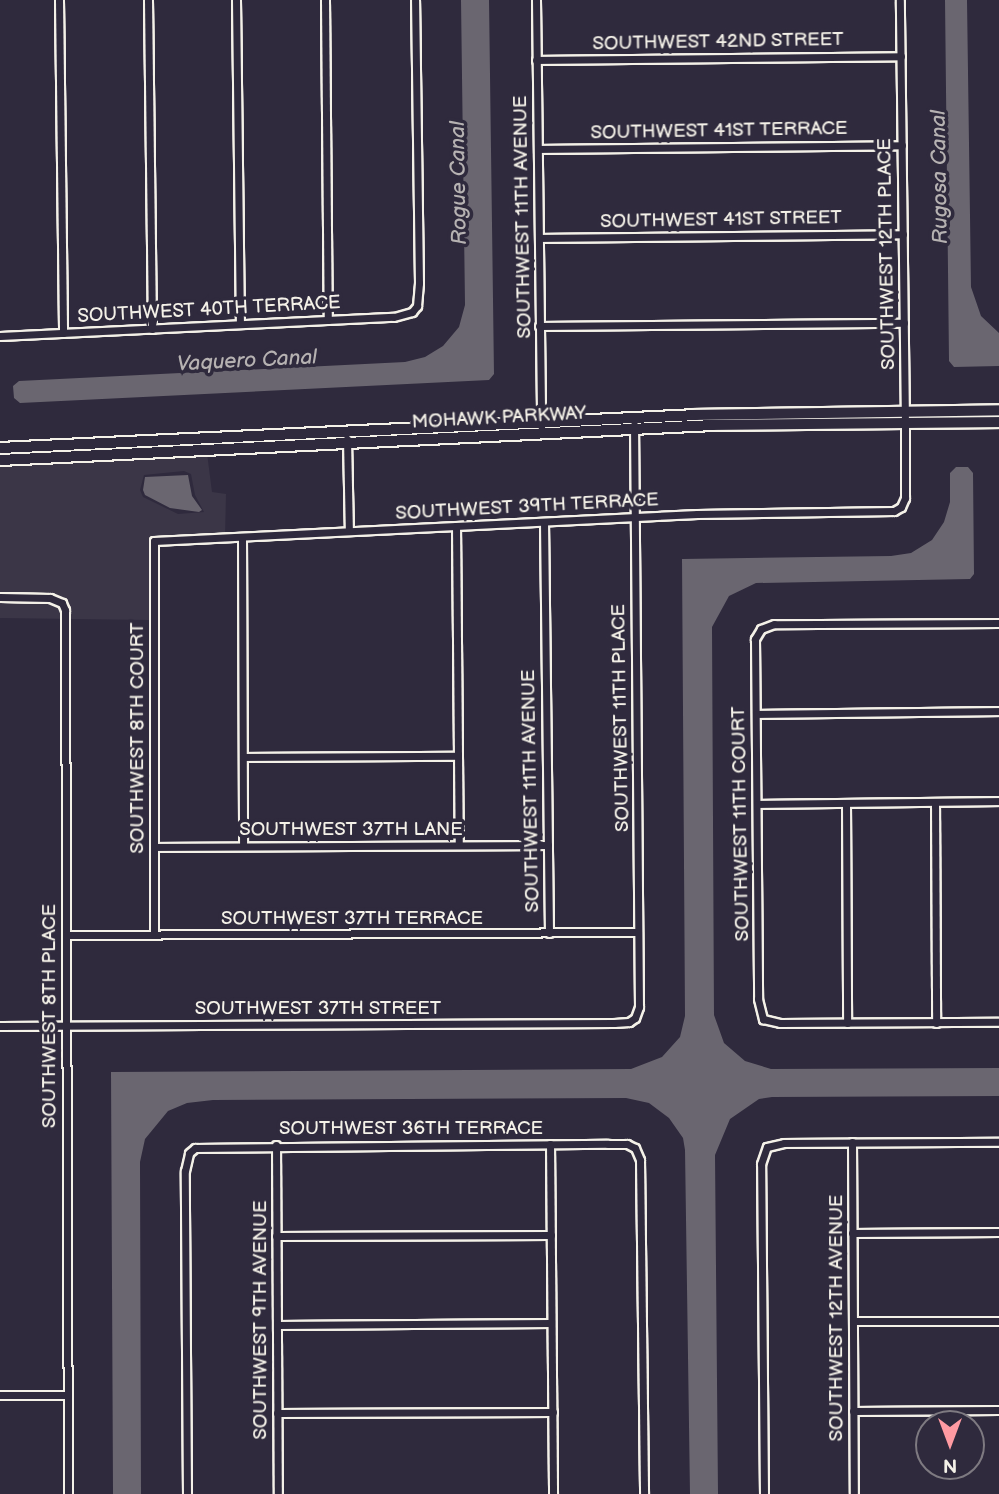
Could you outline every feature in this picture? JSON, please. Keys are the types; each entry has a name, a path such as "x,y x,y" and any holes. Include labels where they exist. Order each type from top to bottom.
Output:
{"street":[{"path":"59,0 63,333"},
{"path":"148,0 152,329"},
{"path":"236,0 240,324"},
{"path":"325,0 328,320"},
{"name":"SOUTHWEST 40TH TERRACE","path":"0,337 394,317 412,312 417,306 415,0"},
{"name":"SOUTHWEST 11TH AVENUE","path":"536,0 542,434"},
{"name":"SOUTHWEST 12TH PLACE","path":"900,0 905,412 905,498 901,508"},
{"name":"SOUTHWEST 42ND STREET","path":"536,60 901,56"},
{"name":"SOUTHWEST 41ST TERRACE","path":"538,149 902,145"},
{"name":"SOUTHWEST 41ST STREET","path":"539,237 903,234"},
{"path":"539,326 904,323"},
{"name":"MOHAWK PARKWAY","path":"0,448 634,418 999,410"},
{"name":"SOUTHWEST 11TH PLACE","path":"634,418 639,1007 635,1018"},
{"name":"MOHAWK PARKWAY","path":"0,460 634,429 999,422"},
{"path":"347,432 349,531"},
{"name":"SOUTHWEST 39TH TERRACE","path":"153,541 634,517 880,511 901,508"},
{"name":"SOUTHWEST 11TH AVENUE","path":"544,522 549,933"},
{"path":"456,526 459,845"},
{"path":"242,537 243,846"},
{"name":"SOUTHWEST 8TH COURT","path":"153,541 154,935"},
{"name":"SOUTHWEST 8TH PLACE","path":"0,597 50,597 62,603 65,610 68,1494"},
{"name":"SOUTHWEST 11TH COURT","path":"847,1023 772,1023 763,1019 758,999 755,639 761,629 774,624 999,622"},
{"path":"756,714 999,711"},
{"path":"243,757 458,756"},
{"path":"757,804 999,801"},
{"path":"935,802 936,1023"},
{"path":"846,803 847,1023 999,1022"},
{"name":"SOUTHWEST 37TH LANE","path":"154,847 548,845"},
{"name":"SOUTHWEST 37TH TERRACE","path":"66,935 638,932"},
{"name":"SOUTHWEST 37TH STREET","path":"0,1026 614,1023 635,1018"},
{"name":"SOUTHWEST 12TH AVENUE","path":"852,1142 854,1494"},
{"path":"764,1494 761,1164 767,1147 784,1143 999,1142"},
{"path":"550,1144 554,1494"},
{"name":"SOUTHWEST 36TH TERRACE","path":"187,1494 186,1171 189,1153 202,1146 627,1144 635,1148 640,1160 644,1494"},
{"name":"SOUTHWEST 9TH AVENUE","path":"276,1145 278,1494"},
{"path":"852,1233 999,1232"},
{"path":"276,1236 551,1235"},
{"path":"853,1321 999,1321"},
{"path":"277,1325 551,1323"},
{"path":"0,1395 68,1395"},
{"path":"853,1411 999,1410"},
{"path":"277,1413 553,1412"}],"shaded area":[{"path":"461,0 489,0 494,374 489,380 20,403 14,398 13,386 19,381 405,362 425,357 443,346 459,327 465,305"},
{"path":"945,0 967,0 971,287 981,316 999,333 999,366 954,367 949,361"},
{"path":"207,453 212,492 226,494 225,538 149,542 149,620 0,618 0,463","holes":["184,471 191,474 195,495 204,512 178,514 143,497 140,490 144,475"]},
{"path":"956,467 968,467 973,473 974,574 970,579 756,583 729,596 712,627 714,1015 724,1043 745,1061 771,1069 999,1068 999,1096 772,1097 759,1099 730,1119 715,1155 718,1494 690,1494 683,1138 669,1118 649,1103 626,1098 213,1100 187,1103 168,1111 145,1139 140,1162 141,1494 113,1494 111,1072 631,1069 662,1057 680,1037 685,1016 682,559 891,556 911,553 932,540 944,522 950,502 950,473"},
{"path":"188,475 192,496 202,510 199,512 170,508 145,495 143,490 145,477"}],"water label":[{"name":"Rugosa Canal","path":"940,177"},
{"name":"Rogue Canal","path":"459,183"},
{"name":"Vaquero Canal","path":"247,361"}]}
